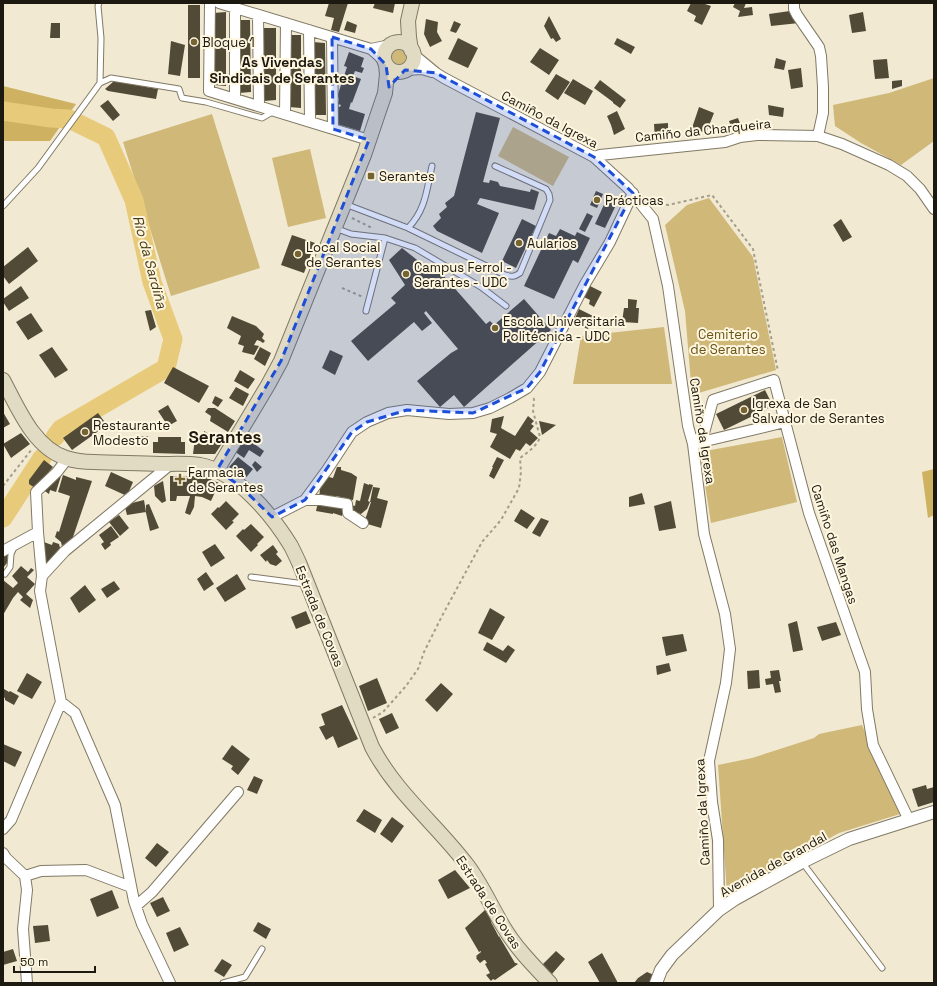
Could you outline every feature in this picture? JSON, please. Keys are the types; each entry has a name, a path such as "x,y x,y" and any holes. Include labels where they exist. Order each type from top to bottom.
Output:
{"main road":[{"path":"385,93 412,64 413,59 408,21 412,3"},
{"path":"217,470 268,386 281,361 369,140 385,93 387,74 384,53 408,21"},
{"path":"392,44 399,42 404,43 412,52"},
{"path":"385,64 391,70 396,72 404,71"},
{"name":"Estrada de Covas","path":"3,380 30,429 39,440 58,455 67,459 94,462 200,465 217,470 240,486 272,517 292,547 378,759 403,792 448,842 468,867 483,888 504,927 517,947 550,983"}],"street":[{"path":"210,3 210,91 369,140"},
{"path":"219,3 371,49 380,56 385,64"},
{"path":"794,3 794,9 797,15 819,47 821,56 823,113 818,136"},
{"path":"235,8 235,98"},
{"path":"258,15 259,106"},
{"path":"280,112 286,23"},
{"path":"309,30 310,121"},
{"path":"332,37 333,129"},
{"path":"371,49 392,44"},
{"path":"412,52 436,73"},
{"path":"404,71 422,69 436,73"},
{"name":"Camiño da Igrexa","path":"436,73 594,157 628,188 653,220 666,279 688,426 693,444 704,534 725,614 730,649 726,683 709,761 712,802 718,840 719,910"},
{"name":"Camiño da Charqueira","path":"594,157 600,155 725,142 740,137 757,135 818,136 842,144 889,165 907,176 920,189 934,209"},
{"path":"272,517 305,500 352,432 367,422 388,414 407,410 449,414 473,413 490,408 528,388 540,372 585,284 636,197"},
{"name":"Camiño das Mangas","path":"693,444 704,433 713,400 774,380 810,513 865,672 867,709 873,745 910,820"},
{"path":"693,444 785,422"},
{"path":"3,829 11,820 61,702 40,591 42,576 36,492 57,472 67,459"},
{"path":"42,576 65,551 171,464"},
{"path":"305,500 321,500 347,504 348,512 363,523"},
{"path":"3,551 38,532"},
{"path":"61,702 75,713 115,805 136,906 142,924 170,983"},
{"path":"136,906 152,892 238,792"},
{"name":"Avenida de Grandal","path":"656,983 661,970 672,955 719,910 735,899 802,862 849,839 934,812"},
{"path":"3,853 6,858 25,876 27,890 23,929 27,983"},
{"path":"25,876 41,871 86,870 131,886"}],"lane":[{"path":"99,3 101,38 100,83"},
{"path":"3,206 38,168 100,83 111,78 179,88 182,98 206,102 262,118 280,112"},
{"path":"408,228 414,222 423,206 432,166"},
{"path":"344,204 408,228 505,275 511,277 515,276 520,273 550,200 549,194 546,189 495,166"},
{"path":"334,228 351,234 385,238 415,248 481,287 506,306"},
{"path":"366,311 385,238"},
{"path":"5,574 10,567 11,554 15,544"},
{"path":"251,577 308,585"},
{"path":"802,862 882,968"},
{"path":"223,983 245,976 262,949"}],"path":[{"path":"636,197 668,206 712,195 753,249 779,372"},
{"path":"352,218 382,233 385,238"},
{"path":"342,288 369,300"},
{"path":"364,724 383,712 406,686 418,669 428,644 482,542 501,520 518,488 520,458 539,441 540,437 533,411 534,399 528,388"},
{"path":"3,486 39,440"}],"highlighted area":[{"path":"332,37 371,49 386,65 389,87 405,70 436,73 594,157 633,193 540,372 527,388 473,413 407,410 367,422 352,432 305,500 272,517 240,486 217,470 281,361 369,140 333,129"}],"green space":[{"path":"396,50 402,50 406,54 406,60 402,64 396,64 392,60 392,54"},
{"path":"934,78 934,141 901,165 861,143 835,126 833,105 889,93"},
{"path":"212,114 260,268 171,296 123,142"},
{"path":"513,127 569,157 553,186 498,156"},
{"path":"310,149 326,218 288,227 272,158"},
{"name":"Cemiterio de Serantes","path":"709,198 753,257 776,370 692,395 685,311 665,225 687,205"},
{"path":"664,327 672,384 573,384 581,336"},
{"path":"782,437 797,502 711,523 700,452"},
{"path":"862,725 900,814 839,833 727,894 718,765 752,758 814,738 819,734"}],"shaded area":[{"path":"3,86 76,104 50,141 3,141"},
{"path":"934,469 934,515 928,518 922,472"}],"building":[{"path":"329,3 348,3 339,32 331,30 334,18 325,16"},
{"path":"375,3 395,3 393,13 373,8"},
{"path":"691,3 702,3 711,6 702,25 694,21 696,16 687,11"},
{"path":"735,3 746,3 744,8 752,7 753,15 738,17 740,11 733,7"},
{"name":"Bloque 1","path":"188,5 200,5 200,78 188,78"},
{"path":"790,11 799,23 771,26 769,14"},
{"path":"226,12 226,86 214,85 213,13"},
{"path":"863,12 866,31 852,33 849,15"},
{"path":"549,16 561,39 556,42 553,38 551,39 544,26"},
{"path":"426,19 438,22 437,32 442,41 430,47 424,34"},
{"path":"238,20 250,20 251,92 239,93"},
{"path":"347,21 357,25 355,33 344,30"},
{"path":"454,21 461,24 456,33 450,31"},
{"path":"51,23 60,23 60,38 50,38"},
{"path":"264,28 276,28 276,100 264,101"},
{"path":"289,35 301,35 301,108 289,107"},
{"path":"458,38 478,48 468,68 448,59"},
{"path":"617,38 635,47 631,54 614,44"},
{"path":"171,41 185,45 180,76 168,74"},
{"path":"313,42 325,43 326,115 314,115"},
{"path":"540,48 559,60 549,75 530,62"},
{"path":"349,52 364,58 361,67 364,68 362,73 355,71 353,76 361,79 349,109 365,114 360,131 337,124 337,106 340,107 341,105 338,104 339,98 337,97 347,67 344,66"},
{"path":"776,58 786,61 784,70 774,68"},
{"path":"887,59 889,78 875,79 873,60"},
{"path":"801,68 803,87 791,89 788,70"},
{"path":"556,74 570,82 558,100 545,91"},
{"path":"573,79 593,91 585,105 564,93"},
{"path":"600,80 626,100 620,108 594,88"},
{"path":"902,80 902,86 892,89 892,81"},
{"path":"113,82 158,89 156,99 108,91 105,89"},
{"path":"108,100 120,115 113,121 100,106"},
{"path":"768,105 784,108 783,117 769,115"},
{"path":"699,107 714,113 706,133 692,128"},
{"path":"617,111 625,129 614,135 607,116"},
{"path":"476,112 500,118 483,182 489,183 490,180 498,182 500,186 530,192 531,189 539,192 534,210 480,198 477,204 499,213 482,253 437,231 433,226 441,218 439,214 447,207 445,203 454,196"},
{"path":"738,118 743,132 734,135 729,121"},
{"path":"668,123 668,140 655,140 654,124"},
{"name":"Prácticas","path":"596,191 603,194 597,208 590,205"},
{"path":"608,196 618,201 605,228 595,224"},
{"name":"Prácticas","path":"587,213 593,216 585,232 579,229"},
{"name":"Aularios","path":"522,219 536,226 516,268 502,261"},
{"path":"841,219 852,237 843,242 833,225"},
{"path":"560,229 575,236 577,232 590,238 578,263 573,260 554,299 524,286 549,233 556,236"},
{"name":"Local Social de Serantes","path":"292,235 315,243 304,273 281,265"},
{"path":"28,247 38,261 9,284 3,276 3,267"},
{"name":"Escola Universitaria Politécnica - UDC","path":"402,248 431,271 436,267 486,324 490,321 494,325 524,299 551,330 464,407 454,395 440,407 417,381 458,349 426,311 424,313 432,323 422,331 414,322 368,361 351,341 396,303 391,298 405,285 389,260"},
{"path":"21,286 29,298 9,311 3,302 3,299"},
{"path":"590,286 602,292 594,307 589,304 590,300 584,297"},
{"path":"628,299 637,300 636,308 639,308 638,323 622,322 624,308 628,308"},
{"path":"579,309 593,316 588,329 573,323"},
{"path":"151,310 156,327 150,331 145,311"},
{"path":"31,313 43,331 28,340 16,322"},
{"path":"232,316 256,326 264,334 262,338 265,341 263,343 257,340 254,345 259,346 254,355 242,352 244,346 238,344 241,336 227,328"},
{"path":"52,347 68,370 55,378 39,355"},
{"path":"260,347 271,353 265,366 254,359"},
{"path":"330,350 343,356 335,375 322,368"},
{"path":"173,367 209,386 199,403 164,383"},
{"path":"240,370 255,379 248,389 234,381"},
{"path":"236,387 249,394 243,406 229,398"},
{"name":"Igrexa de San Salvador de Serantes","path":"765,390 773,406 724,430 716,414"},
{"path":"215,396 223,400 218,407 212,403"},
{"path":"168,405 177,421 168,426 158,411"},
{"path":"208,408 215,408 235,421 228,432 210,421 211,416 205,412"},
{"path":"3,412 10,424 3,428"},
{"name":"Restaurante Modesto","path":"98,413 107,425 72,450 63,438"},
{"path":"504,416 501,428 515,436 528,416 534,421 531,424 534,426 530,431 538,438 530,446 526,443 520,451 516,449 510,459 490,447 497,434 490,432 492,419"},
{"path":"539,421 556,425 542,435"},
{"path":"204,431 223,442 215,454 193,454 195,438 203,440"},
{"path":"247,432 257,438 253,443 264,451 260,457 249,450 244,458 234,451"},
{"path":"21,433 30,444 11,458 3,444"},
{"path":"138,436 148,436 146,445 138,444"},
{"path":"158,437 181,437 181,442 185,442 185,454 153,453 153,442 158,442"},
{"path":"238,457 253,469 244,480 229,467"},
{"path":"497,457 504,460 494,479 489,476"},
{"path":"44,460 53,467 35,488 29,484 29,480"},
{"path":"255,461 262,467 257,472 252,465"},
{"path":"337,467 341,467 341,470 351,473 357,477 353,500 336,496 335,500 319,497 321,482 325,476 333,478"},
{"path":"111,472 133,482 127,496 105,486"},
{"path":"57,474 61,476 56,492 50,490 49,494 42,489"},
{"path":"63,475 76,480 76,477 92,481 73,537 75,537 62,546 61,542 55,537 57,531 59,532 70,496 58,492"},
{"path":"170,476 208,477 219,483 211,501 195,496 194,507 190,515 185,513 190,496 177,496 176,501 170,501"},
{"path":"163,481 166,501 162,503 155,496 154,486"},
{"path":"364,483 373,485 368,501 370,502 367,509 361,514 351,511 352,505 355,506 356,500 360,501"},
{"path":"373,487 380,488 377,498 388,501 381,528 364,523 371,502"},
{"path":"642,493 645,504 629,507 629,497"},
{"path":"144,500 146,512 127,515 125,507 128,504"},
{"path":"226,501 239,514 226,530 211,514"},
{"path":"671,501 676,528 659,531 654,506"},
{"path":"318,502 334,505 343,509 342,516 333,513 316,511"},
{"path":"149,504 159,528 150,531 146,513 146,505"},
{"path":"521,509 535,518 527,529 514,521"},
{"path":"119,515 129,528 120,536 109,522"},
{"path":"541,518 549,521 540,537 532,533"},
{"path":"251,524 264,537 251,552 236,536"},
{"path":"111,526 119,537 110,543 111,545 105,550 101,544 104,542 99,535"},
{"path":"41,541 52,545 53,542 59,544 60,548 47,563 42,562"},
{"path":"215,544 225,558 211,567 202,552"},
{"path":"273,545 278,552 276,554 282,561 276,566 270,564 267,560 266,562 260,555"},
{"path":"5,552 8,554 7,563 3,568 3,553"},
{"path":"21,566 28,572 31,568 34,570 27,577 35,584 26,594 33,600 30,608 20,600 23,597 18,592 3,615 3,580 13,588 18,583 12,576"},
{"path":"206,572 214,584 204,591 197,579"},
{"path":"237,574 246,589 225,602 216,588"},
{"path":"114,581 120,589 107,598 101,589"},
{"path":"85,585 96,600 79,613 70,598"},
{"path":"490,608 505,617 492,640 478,633"},
{"path":"306,611 311,623 296,629 291,617"},
{"path":"797,621 803,650 793,652 788,624"},
{"path":"836,622 841,635 822,641 817,627"},
{"path":"683,634 687,651 666,656 662,637"},
{"path":"487,642 503,651 508,645 515,650 506,663 483,650"},
{"path":"669,663 671,671 657,675 656,666"},
{"path":"759,670 760,688 748,689 747,671"},
{"path":"779,670 781,692 775,693 773,684 766,685 765,679 771,678 770,671"},
{"path":"27,673 42,682 32,699 17,691"},
{"path":"377,678 387,703 368,711 359,686"},
{"path":"441,683 453,694 437,712 425,700"},
{"path":"4,689 19,696 14,705 5,700 3,697"},
{"path":"342,705 358,739 338,748 333,736 326,740 319,727 325,725 321,714"},
{"path":"392,713 399,728 386,734 379,719"},
{"path":"3,744 22,752 15,767 3,761"},
{"path":"232,745 250,759 238,775 231,769 233,766 222,759"},
{"path":"254,776 263,780 257,794 247,790"},
{"path":"926,785 927,789 934,787 934,802 918,807 912,789"},
{"path":"364,809 382,820 375,833 356,821"},
{"path":"392,817 404,826 392,843 380,834"},
{"path":"157,843 169,852 156,867 145,858"},
{"path":"455,870 470,888 448,899 438,880"},
{"path":"112,890 119,908 97,917 90,899"},
{"path":"163,897 170,911 157,917 150,903"},
{"path":"485,910 499,937 515,963 518,964 495,980 493,979 491,981 486,975 490,973 485,964 487,963 484,960 480,963 476,958 481,951 479,952 465,928"},
{"path":"258,922 271,929 266,939 253,931"},
{"path":"48,925 50,941 35,943 33,926"},
{"path":"180,927 189,945 174,952 166,933"},
{"path":"13,949 17,961 3,965 3,952"},
{"path":"556,951 565,959 552,974 542,965"},
{"path":"602,953 618,983 600,983 588,962"},
{"path":"222,959 232,965 224,977 214,971"},
{"path":"647,972 654,975 651,983 634,983 638,978"}],"waterway":[{"name":"Río da Sardiña","path":"3,111 69,119 106,137 134,200 152,282 173,339 166,368 61,429 55,437"},
{"name":"Río da Sardiña","path":"3,518 42,458"}],"place":[{"name":"Bloque 1","path":"194,42"},
{"name":"Serantes","path":"371,176"},
{"name":"Prácticas","path":"597,200"},
{"name":"Aularios","path":"519,243"},
{"name":"Local Social de Serantes","path":"298,254"},
{"name":"Campus Ferrol - Serantes - UDC","path":"406,274"},
{"name":"Escola Universitaria Politécnica - UDC","path":"495,328"},
{"name":"Igrexa de San Salvador de Serantes","path":"744,410"},
{"name":"Restaurante Modesto","path":"85,432"},
{"name":"Farmacia de Serantes","path":"180,479"}],"district":[{"name":"As Vivendas Sindicais de Serantes","path":"282,70"},
{"name":"Serantes","path":"225,437"}]}
